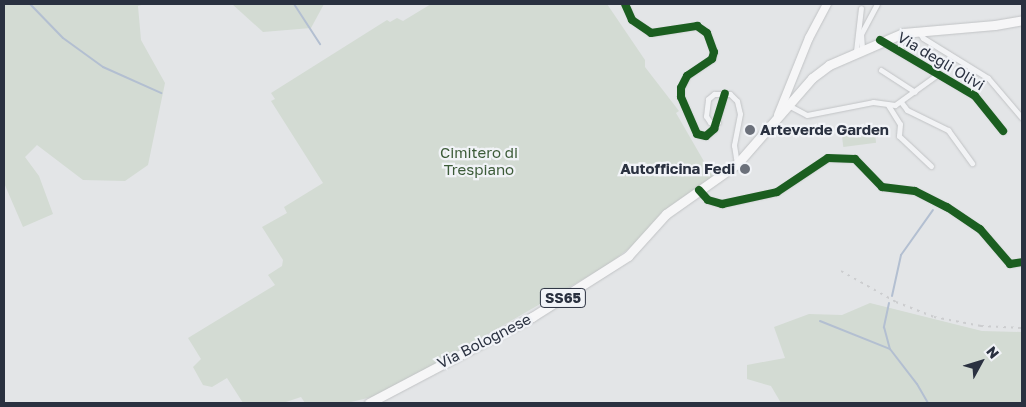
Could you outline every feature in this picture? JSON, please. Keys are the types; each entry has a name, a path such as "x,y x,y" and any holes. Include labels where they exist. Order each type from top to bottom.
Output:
{"main road":[{"name":"Via Bolognese","path":"369,403 514,328 610,268 642,244 666,214 737,164 812,78 859,50 880,40 903,33 995,25 1022,20"}],"street":[{"path":"625,4 632,20 650,33 697,26 707,33 712,42 712,59 687,76 681,88 681,97 697,134 710,134 718,122 725,94"},
{"path":"777,117 809,38 826,4"},
{"path":"859,50 862,34 877,4"},
{"path":"859,50 861,8"},
{"path":"918,31 923,38 988,78 1022,118"},
{"name":"Via degli Olivi","path":"903,33 900,46 903,54"},
{"name":"Via degli Olivi","path":"880,40 983,103 1003,131"},
{"path":"881,70 915,92"},
{"path":"788,105 807,115 873,102 888,105 901,102 938,74"},
{"path":"718,122 710,122 706,116 706,103 714,94 730,94 740,107 734,145 737,164"},
{"path":"901,102 907,110 948,130 972,163"},
{"path":"888,105 900,124 899,136 931,166"},
{"path":"699,190 714,204 777,192 823,160 842,158 862,163 886,188 916,191 927,196 970,221 1010,264 1022,262"}],"green space":[{"path":"4,4 145,4 138,6 141,40 165,83 148,165 125,181 83,180 37,145 25,157 39,176 53,214 23,227 4,183"},
{"path":"232,4 324,4 311,28 263,32"},
{"name":"Cimitero di Trespiano","path":"431,4 607,4 645,60 645,67 679,111 676,113 713,177 662,212 635,244 606,266 384,394 347,403 305,403 301,397 283,403 243,403 227,378 212,387 203,385 193,367 201,359 188,338 275,285 268,275 282,266 283,260 262,227 287,213 284,207 323,183 271,101 275,99 271,93 387,20 390,22 397,18 403,21"},
{"path":"874,126 876,143 843,147 841,130"},
{"path":"870,303 982,331 1022,332 1022,403 781,403 771,386 747,379 747,365 785,358 774,327 809,314 842,315"}],"waterway":[{"path":"30,4 63,38 103,67 161,93"},
{"path":"294,4 320,44"},
{"path":"892,296 901,255 933,210"},
{"path":"889,303 884,327 890,349 917,384 928,403"},
{"path":"820,321 890,349"}],"railway":[{"path":"841,271 896,302 934,317 981,326 1022,328"}],"cycle path":[{"path":"625,4 632,20 651,33 697,26 707,33 714,52 712,59 687,76 681,88 681,97 697,134 706,136 714,129 725,94"},
{"path":"880,40 975,96 1003,131"},
{"path":"699,190 708,200 722,204 777,192 828,158 855,159 882,187 915,191 947,207 980,229 1010,264 1022,262"}],"place":[{"name":"Arteverde Garden","path":"750,130"},
{"name":"Autofficina Fedi","path":"745,169"}]}
